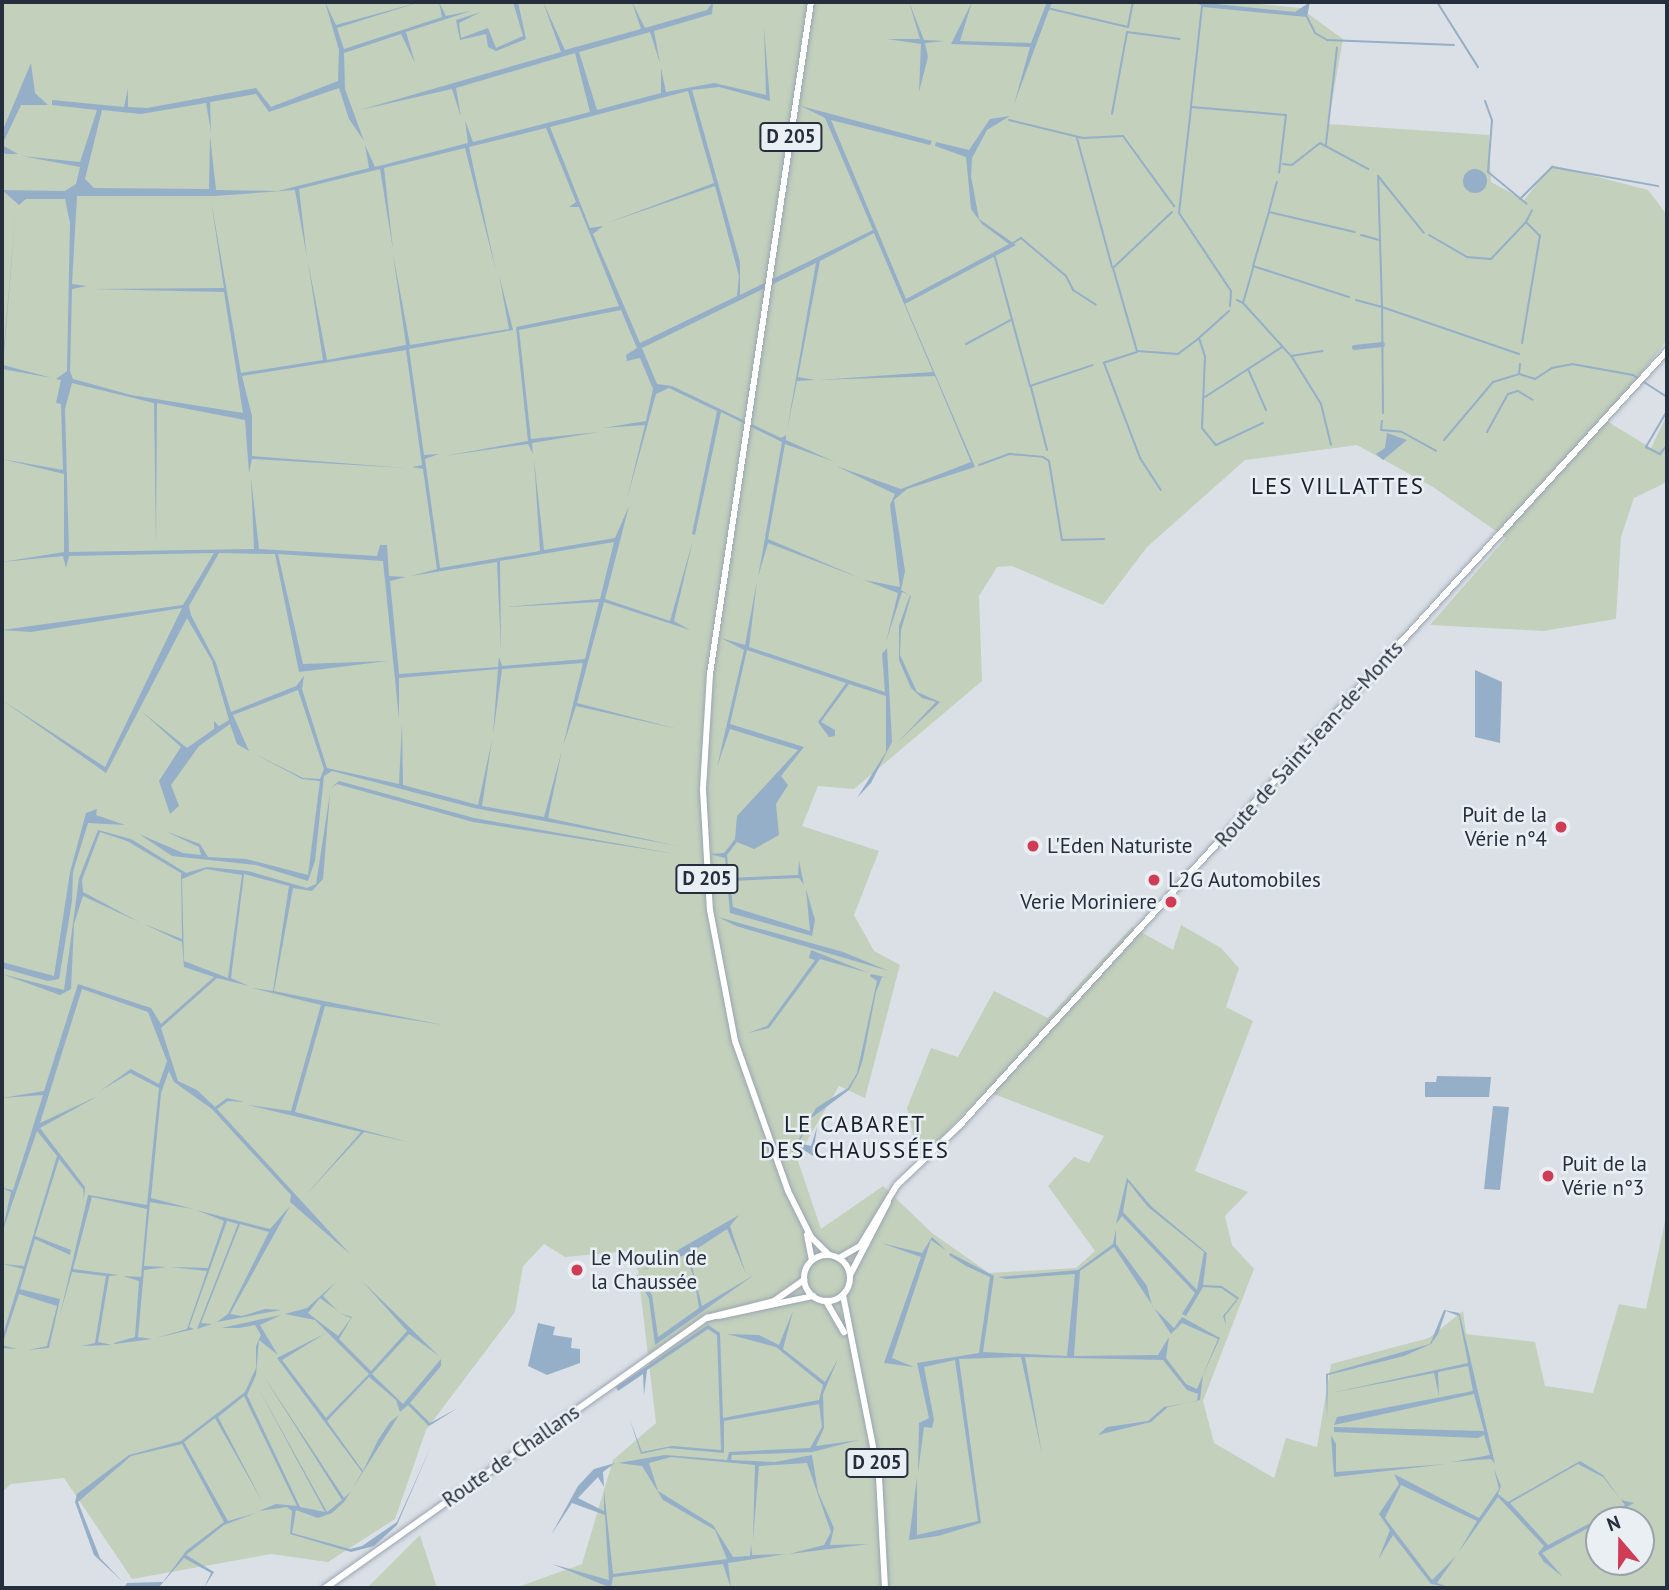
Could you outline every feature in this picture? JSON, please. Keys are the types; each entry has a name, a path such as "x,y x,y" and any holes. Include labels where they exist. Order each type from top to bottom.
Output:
{"main road":[{"name":"D 205","path":"811,2 706,709 706,870 735,1041 802,1220 812,1261"},
{"name":"Route de Saint-Jean-de-Monts","path":"879,1216 890,1193 972,1112 1667,351"},
{"path":"839,1258 860,1246 879,1216"},
{"path":"850,1275 839,1258 828,1255 812,1261 804,1280 813,1296 825,1301 843,1295 879,1216"},
{"name":"D 205","path":"802,1220 828,1255"},
{"name":"Route de Challans","path":"325,1588 697,1325 729,1309 774,1301 804,1280"},
{"name":"D 205","path":"843,1295 848,1340 878,1476 884,1588"},
{"name":"Route de Challans","path":"697,1325 813,1296"},
{"name":"D 205","path":"825,1301 848,1340"}],"green space":[{"path":"2,2 1238,2 1300,8 1343,39 1328,124 1489,135 1491,182 1524,200 1552,165 1648,190 1667,215 1667,340 1605,420 1651,448 1667,415 1667,482 1634,498 1621,537 1616,619 1543,631 1430,625 1506,538 1433,487 1357,445 1245,460 1147,547 1103,605 1012,566 997,567 979,596 982,681 854,789 818,786 802,826 879,851 854,915 874,951 900,965 865,1098 839,1086 797,1158 821,1229 883,1186 932,1233 989,1273 1076,1268 1095,1251 1048,1186 1074,1157 1089,1163 1104,1136 986,1091 928,1151 915,1143 907,1108 931,1048 958,1057 994,991 1048,1018 1132,927 1173,950 1181,925 1221,948 1239,968 1226,1007 1253,1021 1195,1171 1248,1192 1225,1216 1232,1245 1254,1269 1203,1401 1214,1443 1274,1478 1286,1438 1317,1447 1331,1364 1429,1338 1463,1311 1466,1334 1535,1342 1545,1386 1593,1393 1619,1304 1646,1309 1667,1212 1667,1588 515,1588 582,1564 613,1460 656,1423 638,1271 629,1251 565,1257 544,1244 523,1266 515,1312 426,1430 395,1519 328,1562 271,1554 132,1579 64,1478 11,1484 2,1492"},
{"path":"420,1535 437,1588 367,1588"}],"water":[{"path":"325,2 336,25 420,2 337,28 344,49 442,17 439,2 446,16 471,11 406,32 415,63 401,34 344,53 345,89 364,141 349,119 339,88 269,112 256,94 210,102 211,132 206,103 141,114 102,110 85,179 94,188 209,189 210,136 216,190 278,191 369,168 365,145 375,167 468,143 465,120 473,142 590,112 575,53 456,88 461,117 452,89 360,110 561,52 543,2 565,50 641,29 632,2 645,28 707,10 713,2 712,14 654,31 660,63 650,32 579,52 597,110 661,93 661,68 666,92 714,83 766,95 764,27 770,101 719,87 692,90 740,262 740,295 873,230 825,118 801,106 932,141 930,145 831,120 906,299 1009,244 982,224 971,209 966,157 935,146 936,142 969,150 990,119 1010,116 987,130 972,158 971,176 979,219 1016,245 905,304 975,467 907,489 894,500 905,571 901,590 908,594 902,592 886,642 898,593 864,580 900,587 890,505 895,494 836,466 901,489 971,462 935,376 819,380 933,372 874,233 820,261 798,377 815,380 797,381 787,430 816,263 642,348 657,384 672,386 781,438 786,435 786,440 835,462 785,444 768,539 860,578 768,543 758,577 782,442 721,412 695,535 692,534 717,411 669,388 656,394 627,499 645,425 603,428 646,421 653,389 640,358 627,361 626,355 637,348 621,310 519,330 531,439 599,432 532,443 533,454 528,444 444,456 528,441 516,327 619,306 579,207 569,207 576,202 546,128 469,147 496,271 465,148 384,168 393,250 380,169 299,189 307,258 295,190 215,196 77,196 72,284 87,286 72,289 70,371 73,379 131,395 243,413 224,292 91,289 224,288 211,200 241,373 323,360 308,262 327,360 406,345 393,254 410,345 509,329 499,275 513,330 409,349 424,455 439,454 425,459 440,568 540,551 534,459 544,550 615,538 629,506 605,599 670,621 693,540 674,621 690,630 604,602 577,703 678,729 576,706 563,746 583,663 502,669 493,735 498,669 399,678 399,719 383,561 278,554 303,664 388,661 299,672 275,554 219,553 189,606 191,615 216,663 231,712 296,686 304,676 302,689 327,768 399,784 402,723 403,785 478,805 492,740 482,806 544,817 562,750 548,818 678,846 474,808 332,771 324,776 315,861 308,881 256,865 172,856 139,834 183,853 201,855 199,847 165,831 200,844 208,857 246,859 308,875 320,781 302,779 253,753 303,778 320,779 324,769 298,690 233,715 249,751 237,744 230,724 199,746 171,785 179,806 170,814 159,781 181,747 140,710 187,748 214,729 214,721 219,726 229,720 212,661 187,618 106,773 2,700 105,767 182,608 31,632 2,630 183,605 214,553 69,556 66,568 63,556 2,562 64,552 64,474 2,459 63,470 61,404 56,403 61,380 56,379 67,371 70,223 65,199 26,199 19,205 2,190 65,191 76,184 80,167 22,156 80,162 97,110 52,105 52,100 124,107 128,88 128,107 147,108 256,88 271,107 338,81 339,50","holes":["688,91 714,183 607,223 715,186 739,276 737,296 640,343 593,234 603,226 590,228 550,127","406,350 422,465 412,467 423,469 437,569 411,576 497,562 501,652 500,561 614,542 600,599 506,607 599,602 585,659 502,666 499,657 498,667 399,674 390,581 406,577 389,576 387,545 380,545 377,556 259,549 251,478 254,549 69,552 65,409 72,383 154,403 156,543 157,403 245,420 249,473 252,459 406,468 252,456 252,416 242,376"]},
{"path":"513,2 518,2 526,39 496,51 488,47 486,34 460,40 456,20 481,12 459,23 461,38 488,28 496,48 523,36"},
{"path":"909,2 924,40 945,41 925,43 928,57 919,92 921,44 887,39 920,39"},
{"path":"972,2 960,41 1031,43 1047,2 1052,2 1014,104 1030,47 951,44"},
{"path":"1196,2 1295,12 1310,2 1307,17 1203,7"},
{"path":"31,63 35,93 48,105 21,105 2,145 2,132"},
{"path":"2,145 18,154 2,152"},
{"path":"1475,169 1484,172 1487,181 1484,190 1475,193 1466,190 1463,181 1466,172"},
{"path":"16,209 3,365 52,378 2,369"},
{"path":"1387,433 1407,440 1383,460 1376,454 1385,448"},
{"path":"757,581 749,647 885,692 882,654 887,648 892,742 871,783 857,798 886,752 886,696 849,684 821,722 835,730 835,736 829,737 818,722 846,683 747,650 730,724 804,747 781,776 788,785 776,804 779,835 754,849 737,842 727,855 729,878 798,875 799,861 804,885 799,878 730,881 733,907 810,931 806,889 815,920 812,936 730,913 725,858 710,854 724,853 735,839 737,816 798,750 730,729 717,767 744,650 721,638 745,645"},
{"path":"910,595 901,630 900,655 917,692 940,702 898,742 936,702 922,698 911,688 899,660 899,626"},
{"path":"1475,670 1502,682 1500,743 1475,737"},
{"path":"339,781 474,818 676,854 473,822 337,784 331,788"},
{"path":"330,793 323,879 312,891 293,888 274,991 443,1025 325,1006 295,1112 408,1142 364,1132 305,1196 361,1132 248,1105 291,1111 321,1005 252,988 273,991 289,886 244,874 231,978 249,986 217,978 161,1028 178,1081 197,1090 215,1107 227,1098 244,1102 228,1101 217,1109 350,1254 290,1202 291,1195 212,1109 174,1082 169,1071 161,1093 151,1198 193,1209 150,1202 144,1266 166,1267 144,1270 138,1337 152,1339 114,1343 135,1337 139,1281 123,1276 141,1277 147,1209 92,1197 73,1269 119,1275 109,1276 98,1342 112,1345 81,1346 95,1343 106,1276 72,1272 60,1315 88,1195 147,1205 159,1088 130,1073 100,1091 131,1069 159,1084 167,1061 148,1012 82,989 40,1123 98,1096 40,1128 85,1187 84,1199 83,1189 59,1159 35,1236 71,1250 70,1255 35,1239 20,1289 60,1299 49,1348 28,1350 47,1346 57,1306 19,1294 2,1345 23,1269 3,1264 24,1266 57,1156 37,1131 2,1233 11,1192 2,1188 13,1190 43,1095 2,1098 44,1091 78,984 151,1008 161,1024 214,977 184,967 182,942 144,924 182,939 181,873 127,841 100,832 82,880 83,892 139,922 83,896 74,924 71,989 60,995 2,974 64,990 79,878 98,830 131,839 186,873 207,867 248,871 307,888 316,884","holes":["206,869 242,875 228,978 184,961 182,879"]},
{"path":"97,809 96,815 125,825 88,823 73,872 72,901 59,979 48,981 2,968 2,962 54,976 70,872 86,813"},
{"path":"718,917 843,952 889,971 736,926"},
{"path":"811,950 869,973 820,959 769,1028 748,1033 767,1026 815,960 809,958"},
{"path":"871,974 889,978 882,977 876,992 858,1074 849,1090 810,1119 799,1143 811,1146 817,1127 813,1156 799,1147 791,1153 816,1108 848,1088 857,1073 877,981"},
{"path":"1437,1076 1491,1077 1489,1097 1425,1097 1425,1082 1436,1082"},
{"path":"1493,1106 1509,1107 1500,1190 1484,1189"},
{"path":"1127,1178 1152,1207 1207,1253 1203,1285 1222,1286 1239,1298 1225,1316 1226,1325 1223,1316 1237,1299 1221,1288 1203,1287 1186,1316 1182,1314 1195,1293 1122,1216 1116,1224","holes":["1128,1182 1148,1207 1204,1252 1197,1290 1123,1212"]},
{"path":"290,1206 230,1314 242,1316 265,1309 281,1310 217,1322 228,1314 269,1232 240,1224 201,1323 212,1324 197,1329 238,1224 227,1221 189,1327 194,1329 156,1338 187,1329 207,1271 170,1267 208,1268 224,1221 196,1210 270,1229"},
{"path":"739,1215 730,1226 746,1274 727,1229 689,1254 702,1306 754,1275 655,1345 649,1299 636,1273 652,1295 658,1337 699,1308 694,1277 685,1255 643,1270"},
{"path":"1116,1229 1116,1244 1147,1286 1152,1304 1114,1247 1080,1271 1074,1356 1158,1355 1169,1337 1166,1358 1186,1384 1197,1389 1218,1339 1182,1323 1171,1334 1154,1308 1174,1328 1182,1317 1220,1338 1203,1375 1200,1400 1197,1401 1198,1394 1187,1390 1163,1360 1025,1357 1042,1454 1021,1357 959,1359 981,1523 938,1536 909,1540 917,1477 917,1535 978,1521 955,1360 924,1367 934,1420 932,1428 924,1427 918,1473 919,1423 929,1418 917,1363 979,1353 990,1277 966,1266 949,1255 950,1253 994,1276 983,1352 1067,1356 1075,1274 1006,1279 998,1277 1078,1270 1113,1244"},
{"path":"932,1237 947,1251 931,1240 892,1358 914,1367 884,1363 921,1257 881,1243 922,1253"},
{"path":"362,1281 439,1356 409,1334 372,1374 403,1404 441,1359 441,1366 410,1403 430,1423 458,1408 429,1426 408,1405 400,1412 396,1400 369,1377 327,1421 363,1471 378,1440 390,1422 399,1415 351,1490 362,1472 277,1358 326,1333 282,1360 326,1418 369,1374 315,1320 285,1314 307,1308 336,1282 323,1296 338,1311 320,1298 308,1313 338,1336 351,1318 339,1313 352,1317 339,1339 371,1371 407,1331"},
{"path":"1444,1310 1460,1315 1495,1464 1491,1459 1451,1462 1490,1455 1484,1435 1478,1438 1334,1432 1334,1427 1484,1431 1474,1394 1334,1425 1337,1417 1473,1391 1468,1366 1438,1372 1439,1396 1434,1373 1331,1393 1468,1363 1459,1316 1446,1311 1438,1334 1431,1344 1404,1356 1328,1375 1327,1421 1326,1374 1430,1344"},
{"path":"793,1311 783,1349 825,1382 838,1359 823,1394 824,1428 816,1446 859,1440 812,1452 732,1455 731,1460 775,1462 812,1455 818,1492 834,1528 830,1545 869,1544 789,1554 824,1545 831,1532 807,1463 759,1466 753,1540 755,1465 671,1457 649,1463 658,1491 713,1525 733,1557 750,1556 751,1543 752,1555 786,1554 728,1563 731,1588 723,1564 613,1577 611,1588 552,1564 609,1580 605,1515 572,1503 551,1535 578,1486 594,1469 615,1463 603,1472 604,1487 598,1477 578,1498 604,1511 604,1490 613,1574 727,1559 715,1530 663,1500 642,1466 618,1463 665,1455 727,1460 729,1452 810,1448 822,1427 819,1404 724,1421 724,1453 668,1448 641,1454 630,1420 642,1452 672,1446 721,1450 717,1335 708,1329 647,1370 644,1395 643,1374 618,1391 616,1387 708,1325 720,1333 723,1418 819,1400 823,1385 776,1347 727,1334 759,1335 779,1345"},
{"path":"281,1315 260,1325 278,1355 259,1340 256,1375 247,1395 300,1507 325,1512 256,1384 327,1512 342,1500 261,1372 344,1498 351,1491 332,1513 318,1518 296,1510 292,1533 350,1549 362,1546 397,1522 432,1444 397,1525 374,1546 351,1552 290,1534 292,1511 287,1507 259,1511 276,1504 297,1506 244,1396 218,1417 263,1503 215,1418 184,1442 228,1521 256,1513 224,1525 186,1555 214,1572 204,1588 211,1573 184,1558 160,1586 124,1588 127,1583 163,1582 186,1551 224,1522 182,1444 131,1456 78,1502 100,1558 123,1582 94,1555 75,1502 77,1494 129,1455 181,1441 245,1392 256,1368 256,1346 261,1335 255,1325 221,1328"},
{"path":"538,1323 555,1327 553,1335 572,1338 571,1348 580,1349 580,1363 547,1375 528,1366"},
{"path":"1188,1403 1168,1407 1151,1422 1098,1435 1107,1427 1148,1421 1164,1407"},
{"path":"1331,1435 1336,1444 1336,1472 1447,1464 1334,1477"},
{"path":"1580,1461 1603,1475 1620,1499 1603,1477 1578,1464 1510,1503 1548,1545 1585,1526 1585,1530 1542,1553 1563,1577 1544,1562 1538,1553 1544,1546 1498,1497 1458,1553 1477,1521 1401,1485 1385,1518 1432,1580 1456,1556 1437,1583 1451,1588 1431,1584 1393,1535 1378,1560 1390,1530 1379,1514 1399,1484 1394,1474 1479,1518 1499,1489 1494,1469 1501,1486 1498,1494 1508,1502"},
{"path":"1621,1500 1634,1503 1623,1506 1625,1505"}],"waterway":[{"path":"1128,27 1133,2"},
{"path":"1437,2 1478,67"},
{"path":"1191,106 1202,7"},
{"path":"1047,8 1128,27"},
{"path":"1307,17 1315,33 1327,40 1454,45"},
{"path":"1112,114 1127,32 1180,39"},
{"path":"1326,144 1337,48"},
{"path":"1485,101 1492,120 1488,172 1527,204"},
{"path":"1230,306 1231,291 1179,213 1191,107 1286,115 1279,173"},
{"path":"1009,120 1083,138 1123,136 1174,206"},
{"path":"1077,138 1112,267"},
{"path":"1283,164 1292,165 1320,143 1368,169"},
{"path":"1520,199 1552,167 1658,186"},
{"path":"1356,300 1382,307 1378,176 1424,233"},
{"path":"1269,211 1277,182"},
{"path":"1522,343 1540,236 1526,222 1532,210"},
{"path":"1172,212 1113,268 1137,351 1178,354 1199,338"},
{"path":"1349,297 1253,266 1269,212 1355,232"},
{"path":"1429,235 1467,257 1491,259 1525,223"},
{"path":"1361,235 1380,240"},
{"path":"1013,243 1021,238 1066,276 1073,290 1096,305"},
{"path":"995,257 1030,386 1093,365"},
{"path":"1237,300 1243,303 1253,267"},
{"path":"1243,303 1291,356 1323,351"},
{"path":"1383,413 1382,307 1519,354"},
{"path":"1229,311 1199,338 1205,356 1202,428 1216,445 1263,423"},
{"path":"966,344 1011,320"},
{"path":"1354,347 1382,344"},
{"path":"1205,397 1282,347"},
{"path":"1137,352 1104,363 1140,458 1161,490"},
{"path":"1292,357 1321,404 1331,445"},
{"path":"1520,364 1519,374 1535,379 1552,368 1572,364 1633,375 1667,397"},
{"path":"1248,369 1266,410"},
{"path":"1444,440 1493,382 1519,374"},
{"path":"1031,387 1047,450"},
{"path":"1487,432 1508,394 1518,391 1533,400"},
{"path":"1667,411 1646,447 1660,454 1667,445"},
{"path":"1382,421 1381,430 1402,432 1436,451"},
{"path":"979,465 1010,454 1043,457 1049,461 1062,540 1104,539"}],"place":[{"name":"Puit de la Vérie n°4","path":"1561,827"},
{"name":"L'Eden Naturiste","path":"1033,846"},
{"name":"L2G Automobiles","path":"1154,880"},
{"name":"Verie Moriniere","path":"1171,902"},
{"name":"Puit de la Vérie n°3","path":"1548,1176"},
{"name":"Le Moulin de la Chaussée","path":"577,1270"}],"district":[{"name":"LES VILLATTES","path":"1338,486"},
{"name":"LE CABARET DES CHAUSSÉES","path":"855,1137"}]}
